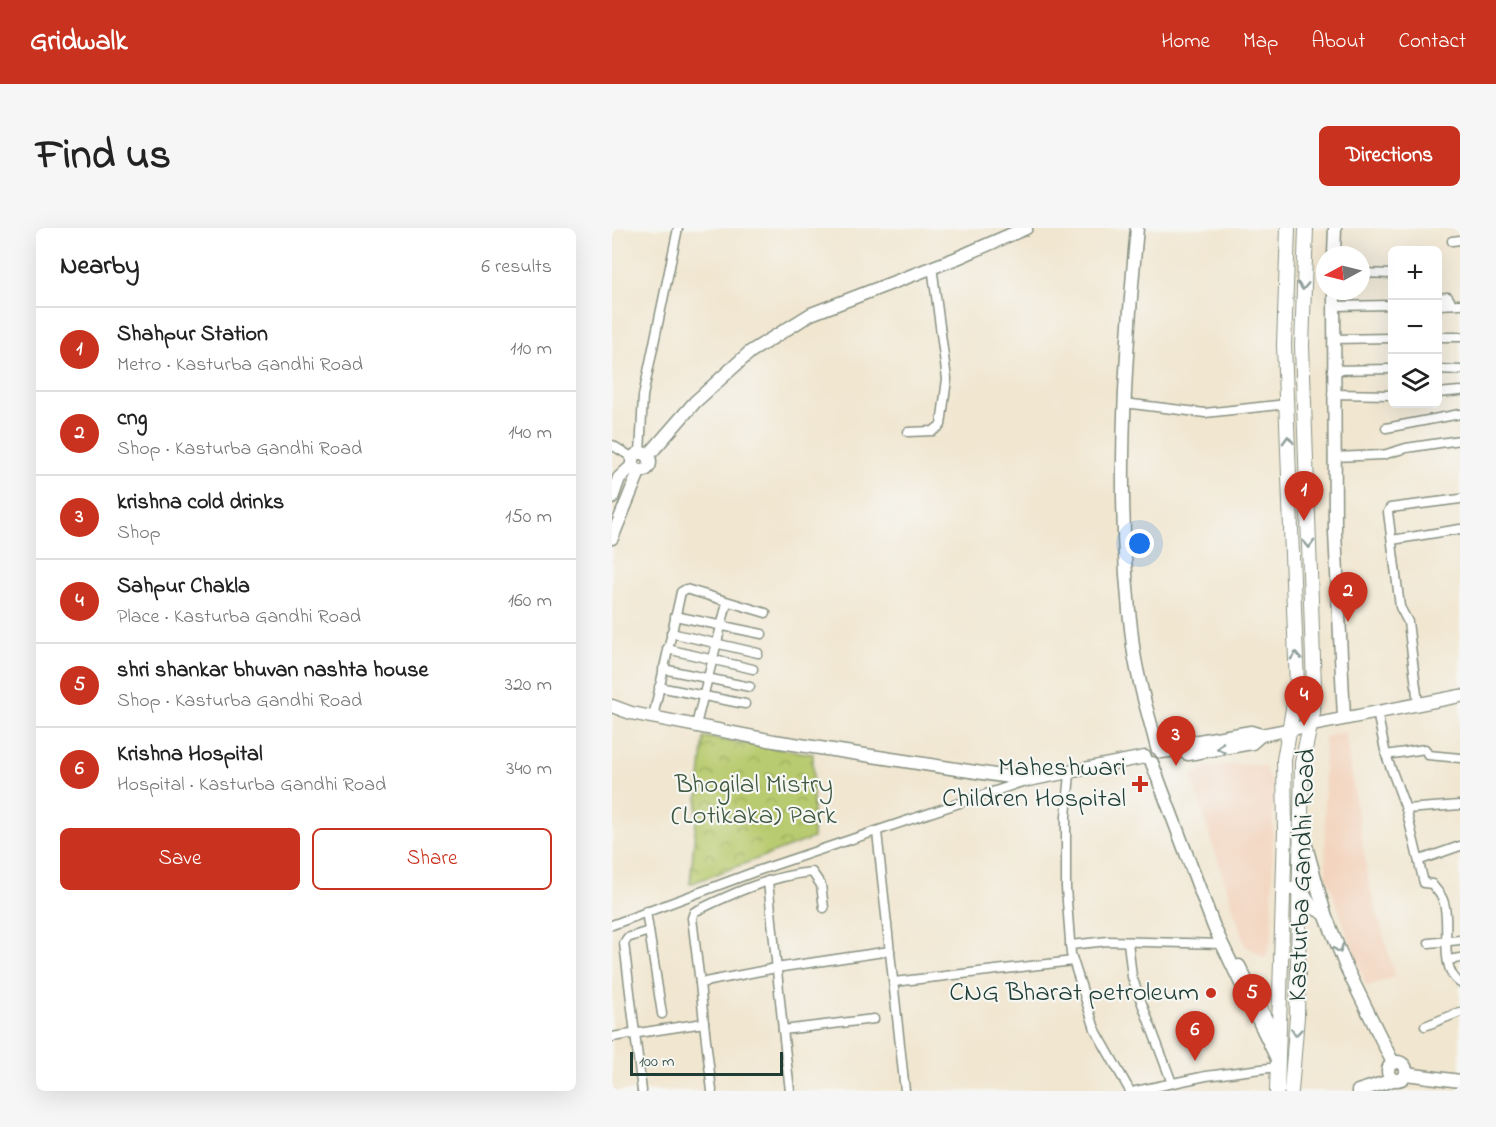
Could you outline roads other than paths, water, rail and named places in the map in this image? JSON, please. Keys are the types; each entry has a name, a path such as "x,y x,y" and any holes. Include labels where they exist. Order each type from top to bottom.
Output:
{"main road":[{"name":"Kasturba Gandhi Road","path":"1277,1091 1284,760 1297,686 1284,345 1288,228"},
{"name":"Kasturba Gandhi Road","path":"1291,1091 1297,1016 1302,763 1310,725 1314,687 1302,346 1306,228"}],"street":[{"path":"612,538 638,461 643,396 678,228"},
{"path":"612,498 620,478 695,402 750,352 811,314 1026,228"},
{"path":"1130,228 1117,385 1119,558 1126,649 1154,755 1222,944 1277,1063 1136,1091"},
{"path":"1137,228 1124,403 1126,570 1133,648 1154,755 1218,925 1277,1041"},
{"path":"1334,246 1335,228"},
{"path":"908,432 933,431 941,425 946,400 947,379 932,266"},
{"path":"1370,273 1388,274"},
{"path":"1442,298 1448,297 1456,304"},
{"path":"1333,300 1333,457 1338,640 1344,718"},
{"path":"1333,306 1388,305"},
{"path":"1442,337 1460,337"},
{"path":"1333,339 1388,338"},
{"path":"1332,370 1388,369"},
{"path":"1442,369 1460,370"},
{"path":"1442,393 1460,391"},
{"path":"1332,394 1388,395"},
{"path":"1124,403 1205,413 1287,404"},
{"path":"1386,428 1460,414"},
{"path":"1333,457 1383,455 1406,448 1460,440"},
{"path":"612,445 638,461"},
{"path":"1418,703 1408,622 1400,607 1388,512 1390,508 1460,499"},
{"path":"1392,540 1460,529"},
{"path":"653,717 681,592 686,589 766,613"},
{"path":"696,726 727,603"},
{"path":"675,616 762,634"},
{"path":"671,633 758,653"},
{"path":"667,649 753,669"},
{"path":"663,669 750,687"},
{"path":"659,687 745,704"},
{"path":"612,925 646,911 1028,780 1070,774 1104,764 1178,750 1188,754 1252,743 1261,735 1460,696"},
{"path":"612,706 653,717 774,741 1028,780"},
{"path":"1377,712 1386,755 1406,809 1424,883 1432,884 1444,900 1448,960 1453,978 1460,982"},
{"path":"1386,755 1425,749 1428,755 1460,758"},
{"path":"1070,774 1066,847 1070,945 1073,961 1095,1029 1130,1091"},
{"path":"1406,809 1460,805"},
{"path":"877,832 906,1091"},
{"path":"1302,833 1324,914 1346,967 1393,1063"},
{"path":"1420,860 1460,846"},
{"path":"712,1091 692,918 694,912 768,881 812,872 821,885 824,908"},
{"path":"768,881 790,1091"},
{"path":"1283,888 1300,890 1312,907 1324,914"},
{"path":"646,911 662,1014"},
{"path":"642,1091 633,1034 624,943 627,938 649,931"},
{"path":"1429,943 1460,940"},
{"path":"1070,945 1128,942 1222,944"},
{"path":"1128,942 1132,977 1172,1083"},
{"path":"700,983 777,968 890,951"},
{"path":"1448,960 1460,958"},
{"path":"894,982 1073,961"},
{"path":"1425,1026 1460,1012"},
{"path":"783,1030 874,1019"},
{"path":"612,1037 704,1023"},
{"path":"1393,1063 1404,1065 1406,1074"},
{"path":"1393,1063 1388,1072 1393,1080"},
{"path":"1358,1091 1402,1079 1406,1074"},
{"path":"1406,1074 1460,1081"}],"place":[{"name":"Shahpur Station","path":"1304,521"},
{"name":"cng","path":"1348,622"},
{"name":"Sahpur Chakla","path":"1304,726"},
{"name":"krishna cold drinks","path":"1176,766"},
{"name":"Maheshwari Children Hospital","path":"1140,784"},
{"name":"CNG Bharat petroleum","path":"1211,993"},
{"name":"shri shankar bhuvan nashta house","path":"1252,1024"},
{"name":"Krishna Hospital","path":"1195,1061"}],"park label":[{"name":"Bhogilal Mistry (Lotikaka) Park","path":"754,800"}]}
